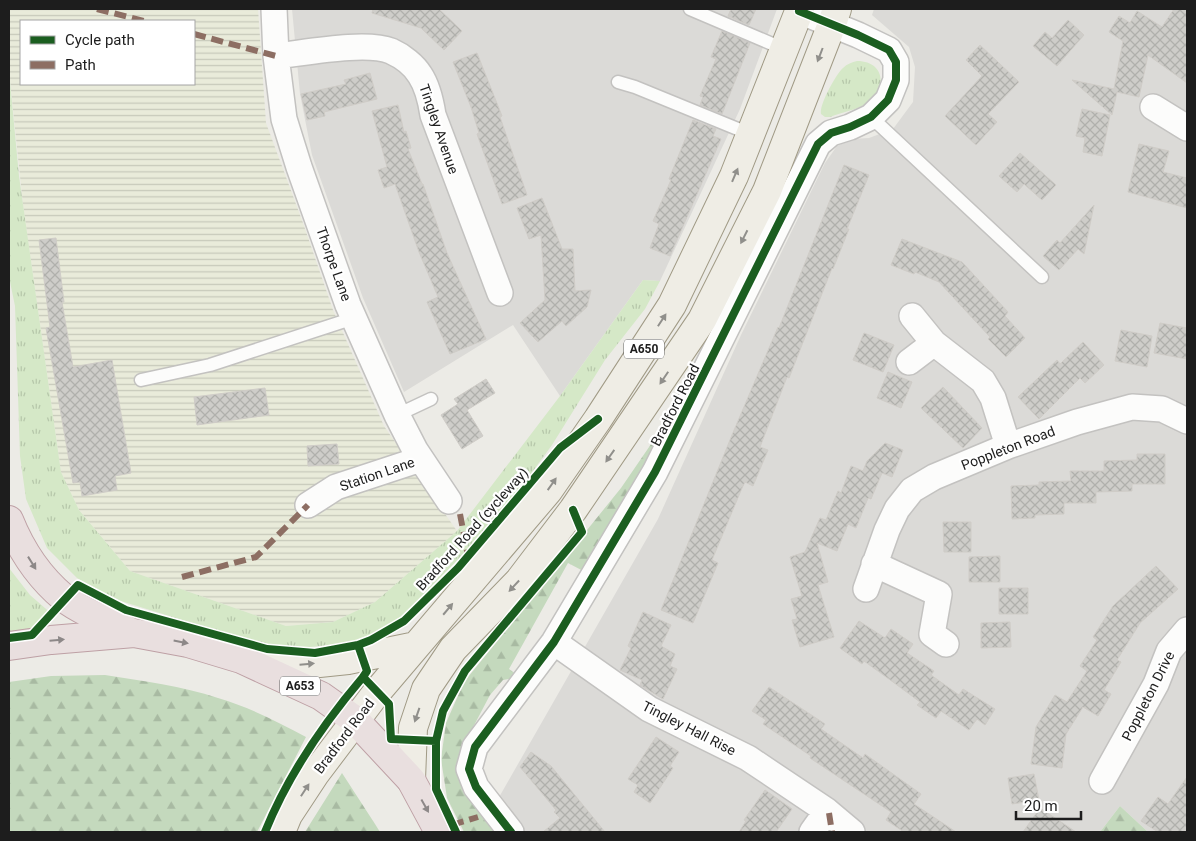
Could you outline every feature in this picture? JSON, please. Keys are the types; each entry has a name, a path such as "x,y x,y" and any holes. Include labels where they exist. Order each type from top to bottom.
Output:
{"highway":[{"path":"9,520 16,536 37,571 65,599 96,616 134,633"},
{"name":"A653","path":"9,646 51,640 134,633 188,643 241,659 321,696 355,720 411,780 439,832"}],"main road":[{"name":"Bradford Road","path":"281,832 288,815 315,774 355,720 548,491 672,305 734,176 799,10"},
{"name":"Bradford Road","path":"411,780 413,728 426,689 453,649 519,581 573,510 702,320 767,191 834,16"},
{"path":"241,659 300,665 348,660 416,646"}],"street":[{"name":"Thorpe Lane","path":"274,9 276,56 284,119 294,151 354,318 397,415 421,459 449,502"},
{"path":"799,10 834,16"},
{"name":"Bradford Road","path":"511,832 476,787 469,769 475,747 554,642 655,472 818,144 831,133 871,117 888,100 896,80 896,62 888,50 834,16"},
{"name":"Tingley Avenue","path":"276,56 371,47 390,51 407,60 420,75 429,94 433,115 501,276"},
{"path":"1154,107 1187,128"},
{"path":"912,316 934,343 983,381 993,398 1008,446"},
{"path":"909,362 934,343"},
{"name":"Poppleton Road","path":"866,589 887,530 897,509 912,490 934,477 1008,446 1077,422 1132,407 1162,408 1187,420"},
{"name":"Station Lane","path":"308,505 336,487 421,459"},
{"path":"874,564 939,594 932,634 946,644"},
{"name":"Poppleton Drive","path":"1113,774 1156,684 1169,651 1187,630"},
{"name":"Tingley Hall Rise","path":"554,642 649,709 748,758 827,811 852,832"},
{"path":"812,832 827,811"}],"lane":[{"path":"690,9 784,49"},
{"path":"618,82 635,87 750,134"},
{"path":"871,117 1042,277"},
{"path":"141,380 210,365 354,318"},
{"path":"397,415 431,399"}],"shaded area":[{"path":"292,9 777,9 740,109 660,281 643,280 560,396 513,325 404,392 363,298 312,155 300,94"},
{"path":"874,9 1187,9 1187,832 1148,832 1120,806 1100,832 504,832 490,813 658,519 741,335 825,163 837,146 852,139 869,138 893,129 913,102 915,67 909,47 872,15"}],"green space":[{"path":"9,9 258,9 266,123 333,310 384,426 457,531 375,602 333,622 286,626 130,571 79,510 61,472 23,205 9,71"},
{"path":"857,61 866,62 878,71 880,84 878,91 874,97 863,105 830,117 825,117 821,114 821,110 832,83 840,71 850,63"},
{"path":"9,71 19,176 61,472 79,510 130,571 286,626 333,622 375,602 457,531 560,396 643,280 660,281 645,309 605,360 552,445 519,490 466,551 407,613 377,632 349,643 300,648 260,644 111,598 77,578 47,548 26,499 20,456 15,306 9,277"},
{"path":"686,393 587,573 568,563 509,669 520,677 503,680 490,695 470,733 466,759 504,832 464,832 447,798 441,759 446,723 464,682 621,488"},
{"path":"9,568 30,595 53,615 30,632 9,635"},
{"path":"105,675 176,687 218,698 252,710 306,737 257,832 9,832 9,682 51,676"},
{"path":"342,773 375,824 380,832 305,832"},
{"path":"1120,806 1148,832 1100,832"}],"building":[{"path":"373,9 439,9 462,31 444,50 421,28 372,13"},
{"path":"731,9 756,9 749,25 728,16"},
{"path":"1174,9 1187,9 1187,83 1148,55 1139,97 1117,92 1112,115 1072,80 1114,89 1123,41 1109,32 1119,16 1130,23 1137,11 1162,27"},
{"path":"1068,20 1084,35 1057,66 1033,46 1045,32 1052,38"},
{"path":"722,31 750,43 722,114 700,105 703,97 700,96 716,59 711,57"},
{"path":"980,45 1019,82 988,114 997,122 976,145 945,116 982,76 966,60"},
{"path":"477,53 502,116 500,117 527,195 502,204 477,134 479,133 471,107 453,62"},
{"path":"370,73 377,99 324,112 325,116 307,120 301,94 346,84 344,80"},
{"path":"398,105 404,132 406,131 411,148 408,149 423,184 447,253 486,339 450,354 427,302 438,297 419,252 395,184 384,188 378,170 387,167 372,111"},
{"path":"1082,109 1110,115 1102,156 1083,152 1085,138 1076,136"},
{"path":"693,120 716,129 713,136 721,139 670,256 650,248 659,224 653,221 671,180 669,179"},
{"path":"1139,144 1169,151 1163,172 1187,178 1187,208 1128,192"},
{"path":"1020,153 1056,185 1042,200 1024,184 1017,192 999,176"},
{"path":"844,165 869,175 833,269 789,378 787,377 760,447 768,450 753,486 745,482 742,488 712,560 718,563 693,623 661,610 732,435 779,328"},
{"path":"542,198 562,249 573,249 575,291 591,290 587,307 566,326 562,321 538,342 520,323 545,300 541,235 529,239 517,208"},
{"path":"1094,205 1084,254 1078,249 1059,270 1043,256 1057,240 1060,243"},
{"path":"56,238 64,302 62,302 73,367 112,360 131,473 115,476 117,490 82,496 80,482 73,483 46,328 50,327 39,240"},
{"path":"902,239 962,262 1008,312 1005,316 1025,338 1006,357 939,282 891,265"},
{"path":"1160,323 1187,328 1187,359 1154,353"},
{"path":"1121,330 1152,336 1147,367 1115,361"},
{"path":"864,333 894,345 883,372 853,360"},
{"path":"1083,342 1104,365 1085,383 1080,378 1039,419 1018,397 1057,360 1060,364"},
{"path":"888,372 912,382 901,408 877,398"},
{"path":"486,379 495,393 467,410 483,436 462,449 441,415 458,404 454,399"},
{"path":"943,387 982,428 963,448 921,408"},
{"path":"265,388 269,415 197,425 194,397"},
{"path":"885,443 903,450 892,477 882,473 871,499 868,498 856,528 848,524 837,551 817,543 828,582 818,585 834,637 800,647 792,620 797,619 791,599 802,596 790,557 805,552 820,518 826,520 838,491 841,493 851,466 863,471 867,461"},
{"path":"337,444 339,464 308,466 307,446"},
{"path":"1137,454 1165,454 1165,484 1132,484 1132,491 1096,492 1096,503 1064,503 1064,514 1035,515 1035,518 1012,519 1011,486 1039,485 1039,482 1071,481 1070,471 1104,471 1104,461 1137,460"},
{"path":"943,522 971,522 971,552 944,552"},
{"path":"1000,556 1000,582 969,582 969,557"},
{"path":"1156,566 1178,589 1140,623 1117,660 1121,662 1104,690 1111,694 1098,716 1083,707 1066,734 1062,768 1031,764 1036,727 1055,695 1067,702 1087,671 1080,666 1097,640 1093,637 1113,606"},
{"path":"999,588 1028,588 1028,614 999,614"},
{"path":"643,612 671,625 661,646 675,654 670,666 677,669 663,699 640,685 642,680 620,670 631,648 628,646"},
{"path":"859,621 885,638 891,629 913,644 907,653 934,671 931,675 959,695 963,689 995,709 985,725 977,719 969,730 941,711 936,718 917,705 920,702 893,682 864,661 862,664 840,648"},
{"path":"1010,622 1011,647 981,648 981,623"},
{"path":"769,687 825,724 821,729 863,758 865,754 921,794 914,804 956,832 904,832 886,820 891,812 763,724 766,720 752,711"},
{"path":"656,737 679,752 670,766 673,768 650,803 634,792 638,785 628,779"},
{"path":"531,752 551,766 605,832 543,832 560,818 554,812 556,810 520,767"},
{"path":"1034,774 1039,800 1012,804 1008,778"},
{"path":"1187,777 1187,832 1158,832 1141,821 1158,797 1168,804"},
{"path":"765,790 792,809 776,832 739,832 746,821 744,820"},
{"path":"1040,808 1076,832 1023,832"}],"marked path":[{"path":"97,9 140,20"},
{"path":"195,34 276,56"},
{"path":"182,577 256,557 308,505"},
{"path":"460,514 468,556"},
{"path":"829,813 832,832"},
{"path":"452,825 478,817"}],"cycle path":[{"path":"511,832 476,787 469,769 475,747 554,642 655,472 818,144 831,133 871,117 888,100 896,80 896,62 889,50 799,11"},
{"name":"Bradford Road (cycleway)","path":"358,645 371,640 404,621 458,568 560,448 598,419"},
{"path":"436,741 443,711 465,671 582,532 573,510"},
{"path":"9,638 32,635 78,585 126,610 267,649 315,653 358,645 367,671 363,677 389,704 391,739 436,741 436,789 456,832"},
{"path":"265,832 284,790 320,732 363,677"}]}
